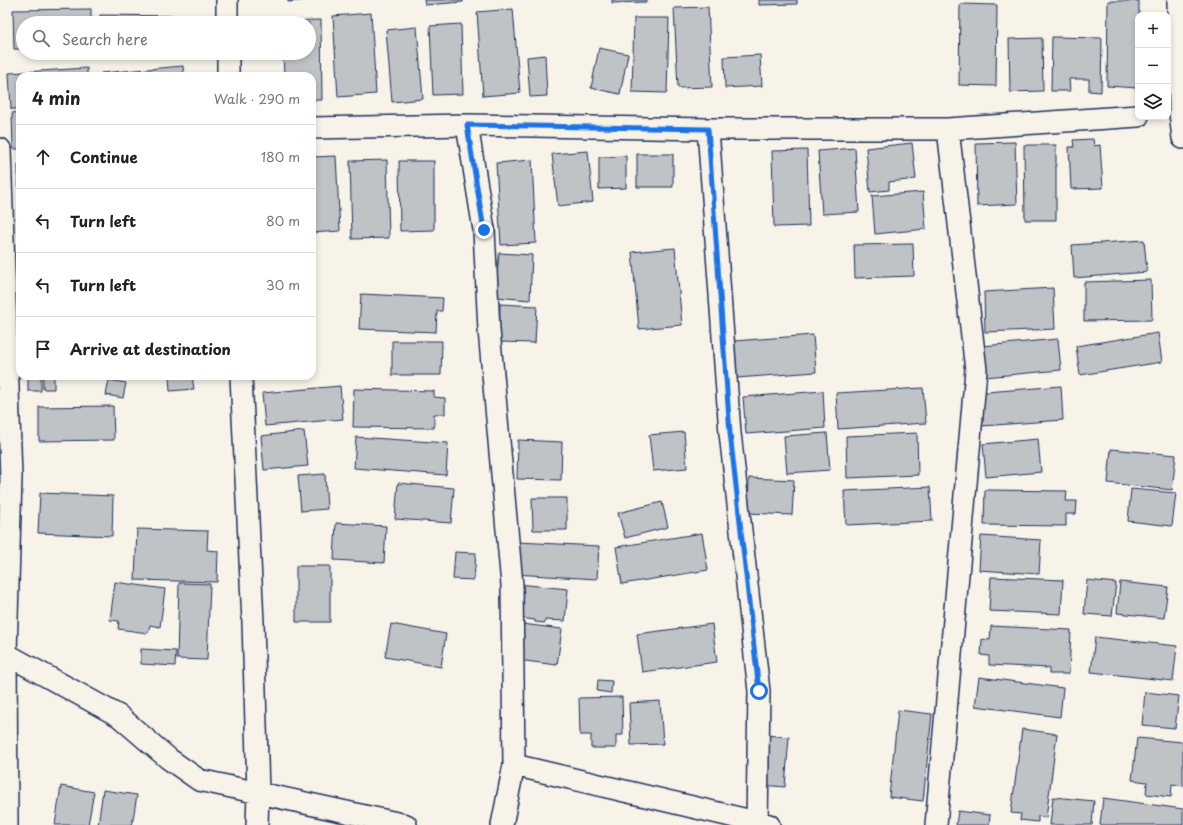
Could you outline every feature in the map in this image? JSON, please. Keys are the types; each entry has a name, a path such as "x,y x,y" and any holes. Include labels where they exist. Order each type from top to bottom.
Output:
{"street":[{"path":"227,0 228,16"},
{"path":"1178,0 1177,113 1183,138"},
{"path":"228,60 228,72"},
{"path":"316,128 467,125 708,129 948,129 1135,116"},
{"path":"467,125 484,230 489,330 512,585 514,765 502,825"},
{"path":"514,765 761,824 759,691 730,433 708,129"},
{"path":"936,825 976,370 948,129"},
{"path":"0,149 11,477 6,654 7,825"},
{"path":"241,380 253,622 258,793 257,825"},
{"path":"6,654 119,716 169,759 199,780 406,825"}],"building":[{"path":"288,0 309,0 288,2"},
{"path":"424,0 463,0 463,2 425,5"},
{"path":"612,0 647,0 647,2 612,3"},
{"path":"759,0 797,0 797,4 759,5"},
{"path":"1108,1 1139,1 1139,12 1135,12 1135,88 1107,86"},
{"path":"960,4 997,5 996,86 959,85"},
{"path":"708,7 712,87 678,88 674,8"},
{"path":"91,9 91,16 16,16 16,49 14,49 13,10"},
{"path":"513,9 520,93 483,96 477,12"},
{"path":"371,13 376,94 338,97 333,16"},
{"path":"100,15 179,16 100,16"},
{"path":"634,18 669,18 667,93 632,92"},
{"path":"316,20 321,20 322,100 316,100 316,72 284,72 283,60 316,60"},
{"path":"461,24 463,94 433,95 430,26"},
{"path":"417,27 423,99 392,102 386,30"},
{"path":"1052,37 1102,38 1101,92 1089,91 1089,79 1069,79 1070,91 1051,91"},
{"path":"1042,38 1043,91 1010,92 1009,39"},
{"path":"599,48 628,54 620,94 591,88"},
{"path":"545,55 547,96 530,97 527,57"},
{"path":"760,55 762,86 725,88 724,57"},
{"path":"183,66 184,72 113,72"},
{"path":"87,68 87,72 25,72"},
{"path":"9,73 16,73 16,109 11,109"},
{"path":"16,112 16,149 13,149 12,113"},
{"path":"1093,139 1094,146 1100,145 1103,188 1071,189 1069,147 1074,147 1073,140"},
{"path":"1015,142 1017,204 977,206 976,143"},
{"path":"912,143 916,179 889,182 889,190 870,192 866,148"},
{"path":"1024,145 1056,145 1056,220 1025,220"},
{"path":"855,148 859,212 822,214 818,151"},
{"path":"807,150 809,226 774,227 772,151"},
{"path":"588,151 593,202 558,206 552,154"},
{"path":"637,154 673,154 673,187 637,187"},
{"path":"336,156 340,231 316,233 316,157"},
{"path":"626,156 626,188 599,189 599,157"},
{"path":"387,160 389,238 352,239 350,161"},
{"path":"532,160 536,243 501,245 496,163"},
{"path":"399,161 434,161 434,230 400,231"},
{"path":"923,192 926,229 875,234 872,196"},
{"path":"1144,240 1147,272 1074,278 1072,245"},
{"path":"913,244 914,276 855,278 854,245"},
{"path":"675,248 682,325 639,329 632,252"},
{"path":"499,253 532,255 530,300 495,297"},
{"path":"1151,280 1152,320 1084,321 1084,282"},
{"path":"1053,288 1055,329 985,332 984,292"},
{"path":"361,294 443,298 442,311 437,311 436,332 359,329"},
{"path":"500,304 537,306 535,343 499,342"},
{"path":"1158,333 1162,362 1080,375 1076,346"},
{"path":"813,335 816,372 737,378 734,341"},
{"path":"1058,339 1061,370 985,377 983,346"},
{"path":"392,341 442,341 441,375 392,375"},
{"path":"28,380 41,380 41,391 28,391"},
{"path":"43,380 54,380 54,389 43,389"},
{"path":"109,380 126,383 123,398 106,395"},
{"path":"169,380 193,380 194,389 170,391"},
{"path":"340,386 343,419 265,426 262,393"},
{"path":"1061,386 1063,420 982,426 981,415 974,393"},
{"path":"923,388 926,423 838,429 836,393"},
{"path":"354,389 434,391 434,397 445,398 445,414 434,414 434,428 353,427"},
{"path":"823,391 825,428 746,434 743,397"},
{"path":"113,406 114,440 39,441 39,407"},
{"path":"304,431 308,466 264,470 261,436"},
{"path":"684,432 687,468 653,471 649,435"},
{"path":"827,433 830,470 787,473 784,436"},
{"path":"917,433 918,475 847,478 846,436"},
{"path":"356,437 448,443 446,475 354,468"},
{"path":"1038,439 1041,472 986,477 983,444"},
{"path":"518,440 562,442 561,480 517,479"},
{"path":"1111,449 1176,455 1172,490 1108,483"},
{"path":"325,474 327,509 301,511 298,476"},
{"path":"749,478 794,480 792,515 748,513"},
{"path":"398,483 454,488 451,523 395,519"},
{"path":"930,487 932,521 846,525 844,491"},
{"path":"1131,489 1176,493 1172,526 1128,521"},
{"path":"985,490 1067,491 1066,501 1077,501 1076,514 1066,514 1066,526 984,525"},
{"path":"40,493 113,496 112,536 38,533"},
{"path":"532,498 567,498 567,530 533,530"},
{"path":"662,502 668,527 625,538 618,513"},
{"path":"336,523 386,526 384,563 334,560"},
{"path":"137,529 208,531 207,550 218,551 217,582 135,580"},
{"path":"702,533 708,570 622,584 616,547"},
{"path":"981,536 1041,540 1039,574 979,570"},
{"path":"517,542 599,546 597,579 514,574"},
{"path":"455,552 476,553 474,580 453,579"},
{"path":"296,566 330,566 330,622 296,622"},
{"path":"991,577 1063,580 1061,614 989,611"},
{"path":"1087,580 1116,583 1112,616 1084,614"},
{"path":"115,582 165,589 160,627 150,625 148,633 118,629 119,621 110,620"},
{"path":"1120,582 1168,587 1164,618 1117,613"},
{"path":"179,583 210,584 207,660 177,659"},
{"path":"518,584 568,589 565,621 545,620 545,623 514,617"},
{"path":"391,624 446,634 441,667 385,657"},
{"path":"522,624 562,629 557,665 517,660"},
{"path":"712,624 717,662 642,672 637,634"},
{"path":"991,626 1071,630 1069,674 1049,674 1049,668 989,665 989,656 981,655 982,639 990,640"},
{"path":"1095,637 1177,646 1173,681 1091,672"},
{"path":"141,649 176,651 175,666 141,664"},
{"path":"979,677 1063,688 1060,717 975,706"},
{"path":"598,680 612,681 611,693 597,691"},
{"path":"1145,692 1179,696 1175,728 1142,725"},
{"path":"622,697 623,735 616,735 616,748 591,748 591,735 580,735 579,698"},
{"path":"660,701 663,744 631,745 629,703"},
{"path":"898,710 932,714 923,801 889,797"},
{"path":"1022,729 1057,734 1046,818 1038,816 1038,822 1020,820 1021,814 1011,813"},
{"path":"765,735 789,737 785,787 761,785"},
{"path":"1137,738 1183,742 1183,786 1172,784 1171,797 1146,794 1147,782 1132,780"},
{"path":"61,786 94,792 88,825 55,825"},
{"path":"103,790 137,795 132,825 98,825"},
{"path":"1053,797 1094,801 1092,825 1050,825"},
{"path":"1103,798 1183,809 1183,825 1100,825"},
{"path":"958,811 990,815 989,825 956,825"}],"route":[{"path":"484,230 467,125 708,129 730,433 759,691"}]}
